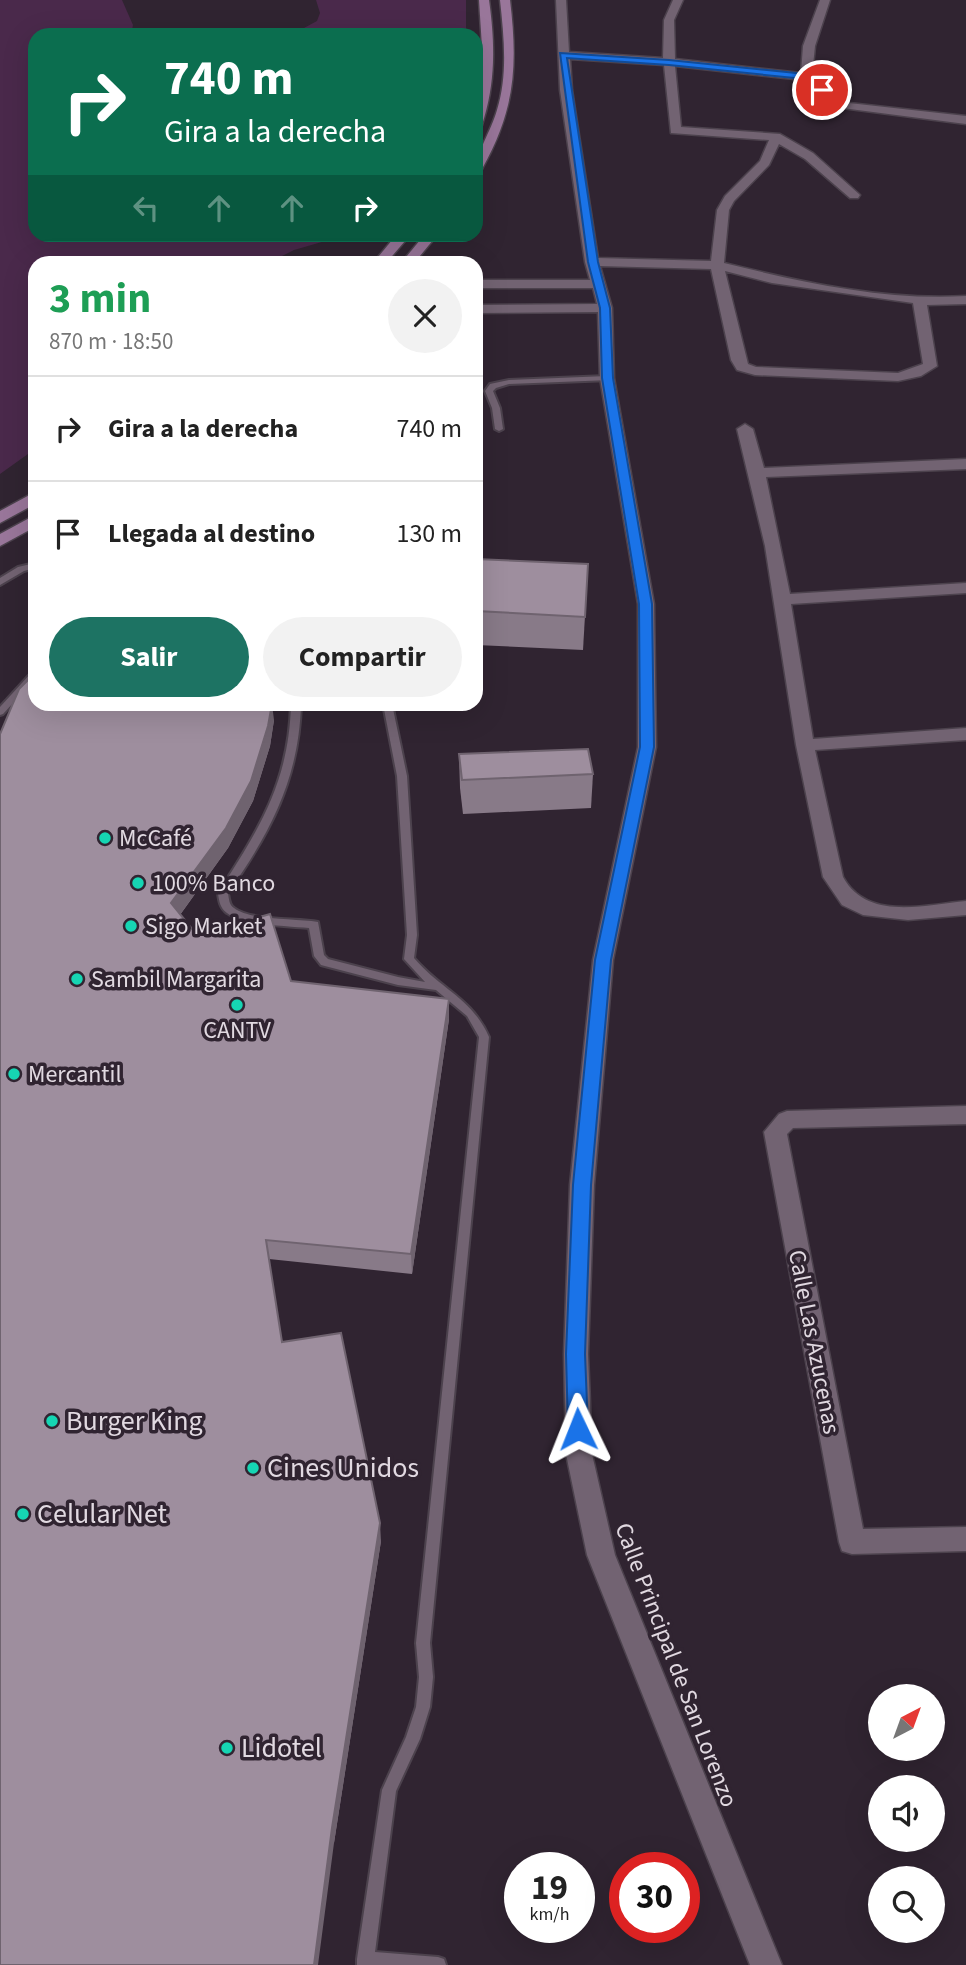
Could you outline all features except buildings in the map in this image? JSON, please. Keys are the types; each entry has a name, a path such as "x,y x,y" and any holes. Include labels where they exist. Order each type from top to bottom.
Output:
{"main road":[{"path":"483,107 489,65 484,0"},
{"path":"483,156 498,129 510,86 510,39 505,0"},
{"path":"385,256 398,242"},
{"path":"413,256 425,242"},
{"path":"0,518 28,501"},
{"path":"0,541 28,524"}],"street":[{"name":"Calle Principal de San Lorenzo","path":"561,0 563,55 593,262 605,308 607,378 646,604 647,747 603,960 582,1185 576,1354 579,1454 601,1555 766,1965"},
{"path":"678,0 668,20 675,130 776,137 809,156 854,195"},
{"path":"806,77 809,46 825,0"},
{"path":"563,55 669,62 806,77 846,106 966,120"},
{"path":"776,137 765,162 729,199 723,209 717,265 738,360 742,367 755,371 898,377 916,373 930,366 919,301"},
{"path":"593,262 717,265 811,286 919,301 966,300"},
{"path":"483,284 597,284"},
{"path":"483,309 605,308"},
{"path":"745,429 758,473 783,599 805,745 833,877 841,892 852,903 871,910 894,912 966,908"},
{"path":"758,473 966,464"},
{"path":"783,599 966,587"},
{"path":"805,745 966,734"},
{"name":"Calle Las Azucenas","path":"966,1115 787,1120 775,1132 852,1542 966,1539"}],"lane":[{"path":"499,429 496,408 489,391 493,386 607,378"},
{"path":"0,582 28,567"},
{"path":"0,712 28,682"},
{"path":"296,711 295,736 278,798 264,827 223,893 223,903 232,912 254,918 314,925 319,956 325,962 398,981 438,988"},
{"path":"389,711 402,776 412,935 409,959 420,974 469,1009 480,1023 484,1037 423,1643 426,1677 423,1707 413,1739 389,1790 365,1962 438,1965"}],"shaded area":[{"path":"0,0 122,0 132,28 28,28 28,242 322,242 282,256 28,256 28,454 0,474"},
{"path":"316,0 466,0 466,28 304,28 317,21 320,13"}],"place":[{"name":"McCafé","path":"105,838"},
{"name":"100% Banco","path":"138,883"},
{"name":"Sigo Market","path":"131,926"},
{"name":"Sambil Margarita","path":"77,979"},
{"name":"CANTV","path":"237,1005"},
{"name":"Mercantil","path":"14,1074"},
{"name":"Burger King","path":"52,1421"},
{"name":"Cines Unidos","path":"253,1468"},
{"name":"Celular Net","path":"23,1514"},
{"name":"Lidotel","path":"227,1748"}],"route":[{"path":"578,1429 576,1354 582,1185 603,960 647,747 646,604 607,378 605,308 593,262 563,55 669,62 806,77 822,90"}]}
